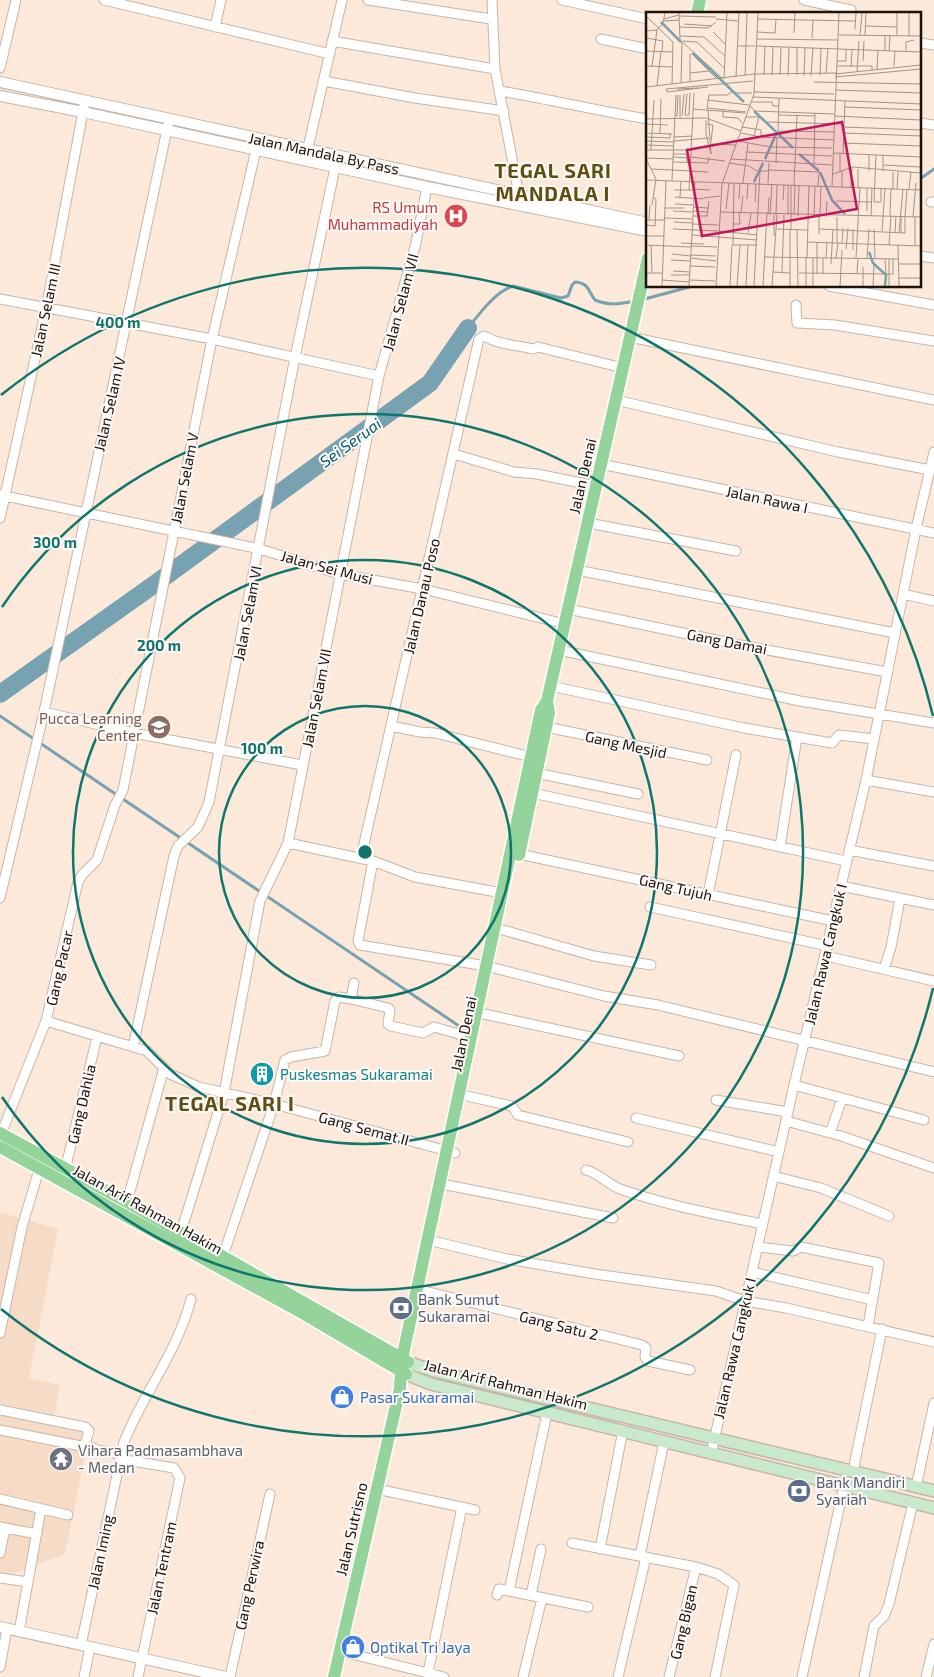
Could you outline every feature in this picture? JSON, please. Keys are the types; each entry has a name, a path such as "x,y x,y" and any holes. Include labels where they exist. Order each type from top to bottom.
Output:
{"main road":[{"name":"Jalan Denai","path":"432,1240 448,1185 450,1152 467,1096 473,1045 484,1014 502,893 528,792 536,773 549,713 547,701 550,686 646,266"},
{"name":"Jalan Denai","path":"405,1367 490,968 503,930 519,854 531,757 541,710 547,701"},
{"name":"Jalan Arif Rahman Hakim","path":"0,1134 41,1163 306,1316 405,1367 434,1371 934,1491"},
{"name":"Jalan Arif Rahman Hakim","path":"1,1150 66,1170 127,1202 222,1256 432,1384 934,1508"},
{"name":"Jalan Sutrisno","path":"334,1677 405,1367"}],"street":[{"path":"0,68 16,0"},
{"path":"104,0 120,1 214,27 330,54"},
{"path":"214,27 220,0"},
{"path":"305,161 342,0"},
{"path":"368,0 491,19"},
{"path":"492,0 491,19 495,69 519,195"},
{"path":"562,0 646,19"},
{"path":"804,0 850,12 854,0"},
{"path":"601,39 646,49"},
{"path":"332,41 495,69"},
{"path":"324,81 415,98 504,111"},
{"name":"Jalan Mandala By Pass","path":"0,82 167,132 427,188 646,232"},
{"path":"500,91 550,100 582,109 646,119"},
{"name":"Jalan Mandala By Pass","path":"0,96 84,106 169,120 646,223"},
{"name":"Jalan Selam III","path":"0,518 2,495 46,309 84,106"},
{"name":"Jalan Selam IV","path":"0,898 3,877 44,712 169,120"},
{"name":"Jalan Selam V","path":"115,805 121,794 212,339 256,150"},
{"name":"Jalan Selam VI","path":"133,1047 174,856 178,846 198,827 209,802 221,750 260,549 268,494 335,168"},
{"name":"Jalan Selam VII","path":"181,1232 224,1093 260,901 288,843 379,376 416,243 427,188"},
{"path":"840,288 934,305"},
{"path":"0,299 212,339 379,376"},
{"path":"796,305 797,323 835,325 934,341"},
{"name":"Jalan Danau Poso","path":"361,857 454,454 473,358 481,336 512,347 521,346 532,349 538,347 623,368"},
{"path":"630,338 934,400"},
{"path":"616,400 838,452 930,470"},
{"name":"Jalan Rawa Cangkuk I","path":"712,1454 762,1224 866,780 916,529 934,452"},
{"path":"454,454 514,472 537,474 596,486"},
{"name":"Jalan Rawa I","path":"601,464 934,533"},
{"name":"Jalan Sei Musi","path":"2,495 86,511 260,549 340,574 423,589 565,624"},
{"path":"588,523 736,551"},
{"path":"577,570 895,633"},
{"path":"903,594 934,601"},
{"name":"Gang Damai","path":"568,609 740,645 887,672"},
{"path":"559,650 800,701 934,723"},
{"path":"550,686 744,728 832,743 839,735 874,739"},
{"path":"44,712 134,733 302,765"},
{"path":"391,726 435,733 531,757"},
{"name":"Gang Mesjid","path":"546,727 707,760"},
{"path":"780,847 797,736"},
{"path":"708,895 722,834 736,755"},
{"path":"536,773 638,794"},
{"path":"866,780 934,792"},
{"path":"528,792 846,861"},
{"name":"Gang Pacar","path":"0,1134 46,1021 78,882 82,875 98,860 115,805"},
{"path":"288,843 361,857 415,877 502,893"},
{"path":"849,850 934,866"},
{"name":"Gang Tujuh","path":"519,854 696,890 708,895 833,921"},
{"path":"373,861 358,944 490,968 604,996 658,1005 934,1072"},
{"path":"841,886 934,905"},
{"path":"884,969 891,948 900,899"},
{"path":"650,907 828,946"},
{"path":"503,930 594,956 651,965"},
{"path":"826,956 934,981"},
{"path":"351,999 354,983"},
{"path":"222,1256 274,1104 285,1060 291,1057 325,1051 335,1001 339,997 388,1008 390,1010 388,1024 391,1026 423,1033 434,1027 461,1035 473,1045"},
{"path":"484,1014 679,1056"},
{"name":"Gang Semat II","path":"46,1021 147,1052 178,1078 198,1087 274,1104 450,1152"},
{"name":"Gang Dahlia","path":"66,1170 97,1037"},
{"path":"127,1202 164,1068"},
{"path":"794,1086 924,1120"},
{"path":"467,1096 512,1106 518,1115 628,1142"},
{"path":"830,1133 842,1099"},
{"path":"716,1100 787,1116 830,1133 934,1168"},
{"path":"636,1118 779,1152"},
{"path":"0,1333 22,1227 41,1163"},
{"path":"586,1170 599,1174 620,1189 662,1203 762,1224"},
{"path":"773,1176 821,1188 889,1216"},
{"path":"448,1185 613,1218"},
{"path":"432,1240 507,1259 716,1291 745,1301 786,1308 934,1342"},
{"path":"758,1247 793,1251 801,1247 879,1263 868,1326"},
{"path":"752,1272 873,1300"},
{"name":"Gang Satu 2","path":"421,1290 642,1345 646,1348 645,1357 648,1360 690,1370"},
{"name":"Jalan Iming","path":"84,1677 86,1646 120,1456 133,1420 174,1348 191,1299"},
{"path":"853,1471 882,1330"},
{"path":"916,1487 934,1403"},
{"path":"0,1410 85,1426 89,1431 85,1444"},
{"path":"509,1591 547,1413"},
{"path":"0,1430 81,1446 85,1444 96,1450 120,1456"},
{"path":"600,1549 623,1430"},
{"path":"618,1677 664,1442"},
{"name":"Jalan Tentram","path":"120,1456 174,1468 180,1478 138,1677"},
{"path":"802,1677 844,1486"},
{"path":"377,1489 475,1510"},
{"name":"Gang Perwira","path":"230,1677 270,1494"},
{"path":"0,1499 68,1514"},
{"path":"864,1677 874,1626 884,1616 889,1604 913,1502"},
{"path":"428,1673 462,1507"},
{"path":"18,1632 42,1509"},
{"path":"0,1553 2,1527 37,1534"},
{"path":"572,1543 696,1567 718,1574 734,1585 715,1677"},
{"path":"530,1595 541,1550"},
{"name":"Gang Bigan","path":"670,1677 696,1567"},
{"path":"0,1578 28,1582"},
{"path":"497,1595 499,1589 588,1607"},
{"path":"523,1677 542,1598"},
{"path":"0,1666 4,1628 226,1677"},
{"path":"926,1677 934,1644"},
{"path":"340,1651 442,1677"}],"shaded area":[{"path":"0,1212 58,1229 29,1378 60,1385 53,1424 90,1430 65,1554 0,1579"}],"waterway":[{"name":"Sei Seruai","path":"922,178 934,169"},
{"name":"Sei Seruai","path":"468,328 494,298 513,286 561,298 568,296 575,282 586,286 595,300 600,302 615,304 635,301"},
{"name":"Sei Seruai","path":"641,300 686,288"},
{"name":"Sei Seruai","path":"0,694 159,581 430,383 468,328"},
{"path":"0,716 462,1028"}],"place":[{"name":"RS Umum Muhammadiyah","path":"456,216"},
{"name":"Pucca Learning Center","path":"159,727"},
{"name":"Puskesmas Sukaramai","path":"262,1074"},
{"name":"Bank Sumut Sukaramai","path":"401,1308"},
{"name":"Pasar Sukaramai","path":"342,1397"},
{"name":"Vihara Padmasambhava - Medan","path":"61,1459"},
{"name":"Bank Mandiri Syariah","path":"799,1491"},
{"name":"Optikal Tri Jaya","path":"353,1647"}],"district":[{"name":"TEGAL SARI MANDALA I","path":"553,182"},
{"name":"TEGAL SARI I","path":"230,1103"}]}
